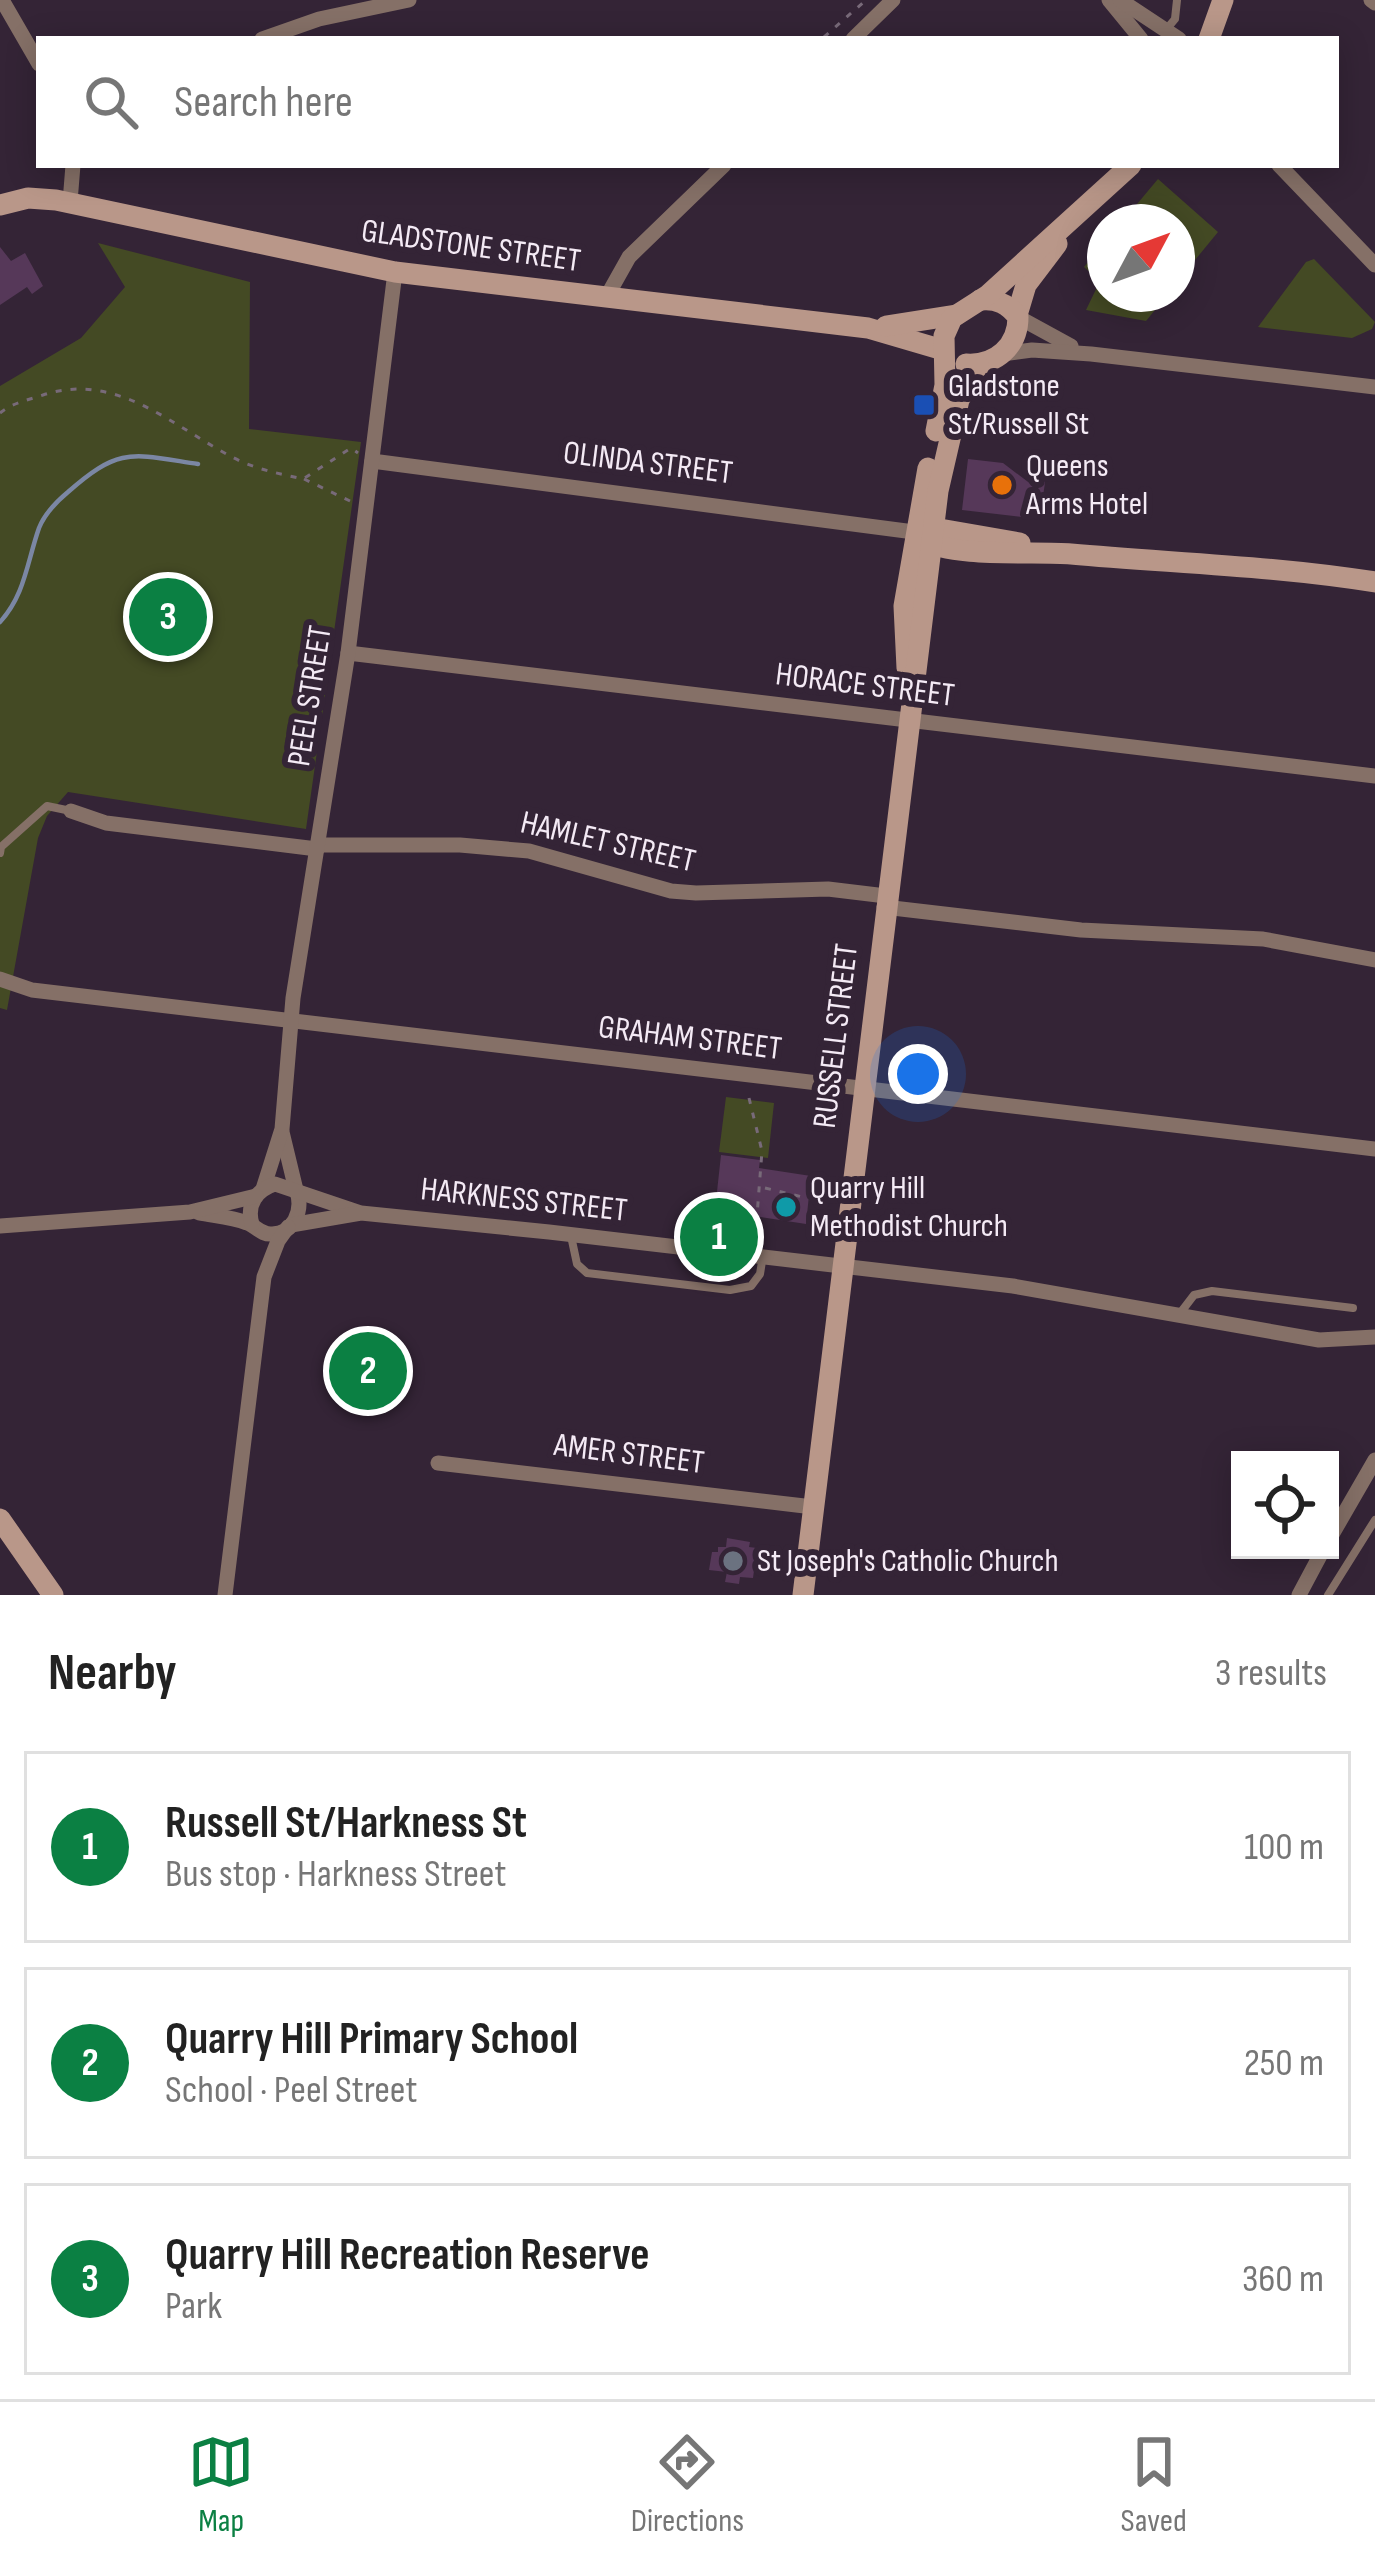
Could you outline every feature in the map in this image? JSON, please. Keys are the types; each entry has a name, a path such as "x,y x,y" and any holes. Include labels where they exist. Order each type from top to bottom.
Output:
{"main road":[{"path":"1210,36 1223,0"},
{"path":"1108,168 1093,197 1026,285 1016,338 1000,355 978,365 957,362 944,351 946,327 956,315 980,300 1093,197 1119,180 1129,168"},
{"name":"GLADSTONE STREET","path":"0,205 28,198 70,202 395,272 868,328 944,351"},
{"path":"980,300 1000,302 1017,316"},
{"name":"GLADSTONE STREET","path":"868,328 956,315"},
{"name":"RUSSELL STREET","path":"803,1595 908,710 944,351"},
{"name":"RUSSELL STREET","path":"927,535 951,427 964,388 978,365"},
{"name":"OLINDA STREET","path":"927,535 1375,596"},
{"name":"OLINDA STREET","path":"1132,561 1375,582"},
{"path":"0,1519 53,1595"}],"street":[{"path":"2,0 36,59"},
{"path":"285,34 409,0"},
{"path":"856,36 893,0"},
{"path":"1109,0 1139,36"},
{"path":"1120,0 1172,35"},
{"path":"70,202 73,168"},
{"path":"606,298 629,257 721,168"},
{"path":"1282,168 1375,265"},
{"name":"PEEL STREET","path":"260,1193 282,1129 290,1019 348,653 395,272"},
{"path":"1017,316 1091,354"},
{"path":"1000,355 1032,350 1091,354 1375,387"},
{"name":"OLINDA STREET","path":"373,461 927,535"},
{"name":"HORACE STREET","path":"348,653 908,710 1375,776"},
{"name":"HAMLET STREET","path":"71,811 106,823 317,847 460,845 529,851 670,891 809,888 1081,930 1263,938 1375,960"},
{"name":"GRAHAM STREET","path":"0,980 32,990 1375,1150"},
{"name":"PEEL STREET","path":"282,1129 297,1191"},
{"path":"0,1226 190,1212 282,1184 297,1191 300,1208 278,1241 264,1277 225,1595"},
{"name":"HARKNESS STREET","path":"297,1191 361,1213 843,1264 1180,1313 1319,1340 1375,1337"},
{"path":"260,1193 250,1209 264,1277"},
{"path":"190,1212 252,1225 266,1234 290,1226"},
{"name":"HARKNESS STREET","path":"290,1226 361,1213"},
{"path":"1339,1522 1375,1460"},
{"name":"AMER STREET","path":"438,1463 813,1507"},
{"path":"1299,1595 1318,1559"}],"lane":[{"path":"1172,35 1177,0"},
{"path":"0,853 47,806 71,811"},
{"path":"570,1234 577,1264 587,1273 685,1285 743,1290 758,1279 763,1255"},
{"name":"HARKNESS STREET","path":"1180,1313 1194,1295 1212,1291 1353,1308"},
{"path":"1328,1595 1375,1520"}],"path":[{"path":"825,36 866,0"},
{"path":"0,412 60,389 111,392 168,416 251,466 303,479 353,502"},
{"path":"303,479 351,448 373,461"},
{"path":"749,1098 762,1151 756,1228"},
{"path":"761,1188 815,1200"}],"green space":[{"path":"1158,179 1186,204 1137,204"},
{"path":"1195,212 1218,232 1195,260"},
{"path":"98,243 250,282 249,429 361,442 306,829 68,792 47,816 38,838 7,1010 0,1008 0,386 81,338 125,287"},
{"path":"1314,259 1375,322 1372,329 1352,338 1258,327 1306,262"},
{"path":"1097,312 1153,312 1146,321"},
{"path":"726,1097 774,1103 768,1158 719,1152"}],"building":[{"path":"0,247 11,261 25,253 43,286 32,294 27,287 0,305"},
{"name":"Queens Arms Hotel","path":"968,459 1003,463 1032,485 1037,460 1048,462 1041,510 1023,509 1022,517 962,510"},
{"path":"721,1155 760,1160 759,1168 811,1176 806,1224 715,1210"},
{"name":"St Joseph's Catholic Church","path":"727,1538 757,1548 753,1578 740,1577 739,1584 725,1582 727,1572 709,1570 712,1552 726,1547"}],"waterway":[{"path":"0,622 20,589 44,517 86,477 128,457 198,464"}],"place":[{"name":"Gladstone St/Russell St","path":"924,405"},
{"name":"Queens Arms Hotel","path":"1002,485"},
{"name":"Quarry Hill Recreation Reserve","path":"168,617"},
{"name":"Quarry Hill Methodist Church","path":"786,1207"},
{"name":"Russell St/Harkness St","path":"719,1237"},
{"name":"Quarry Hill Primary School","path":"368,1371"},
{"name":"St Joseph's Catholic Church","path":"733,1561"}]}
